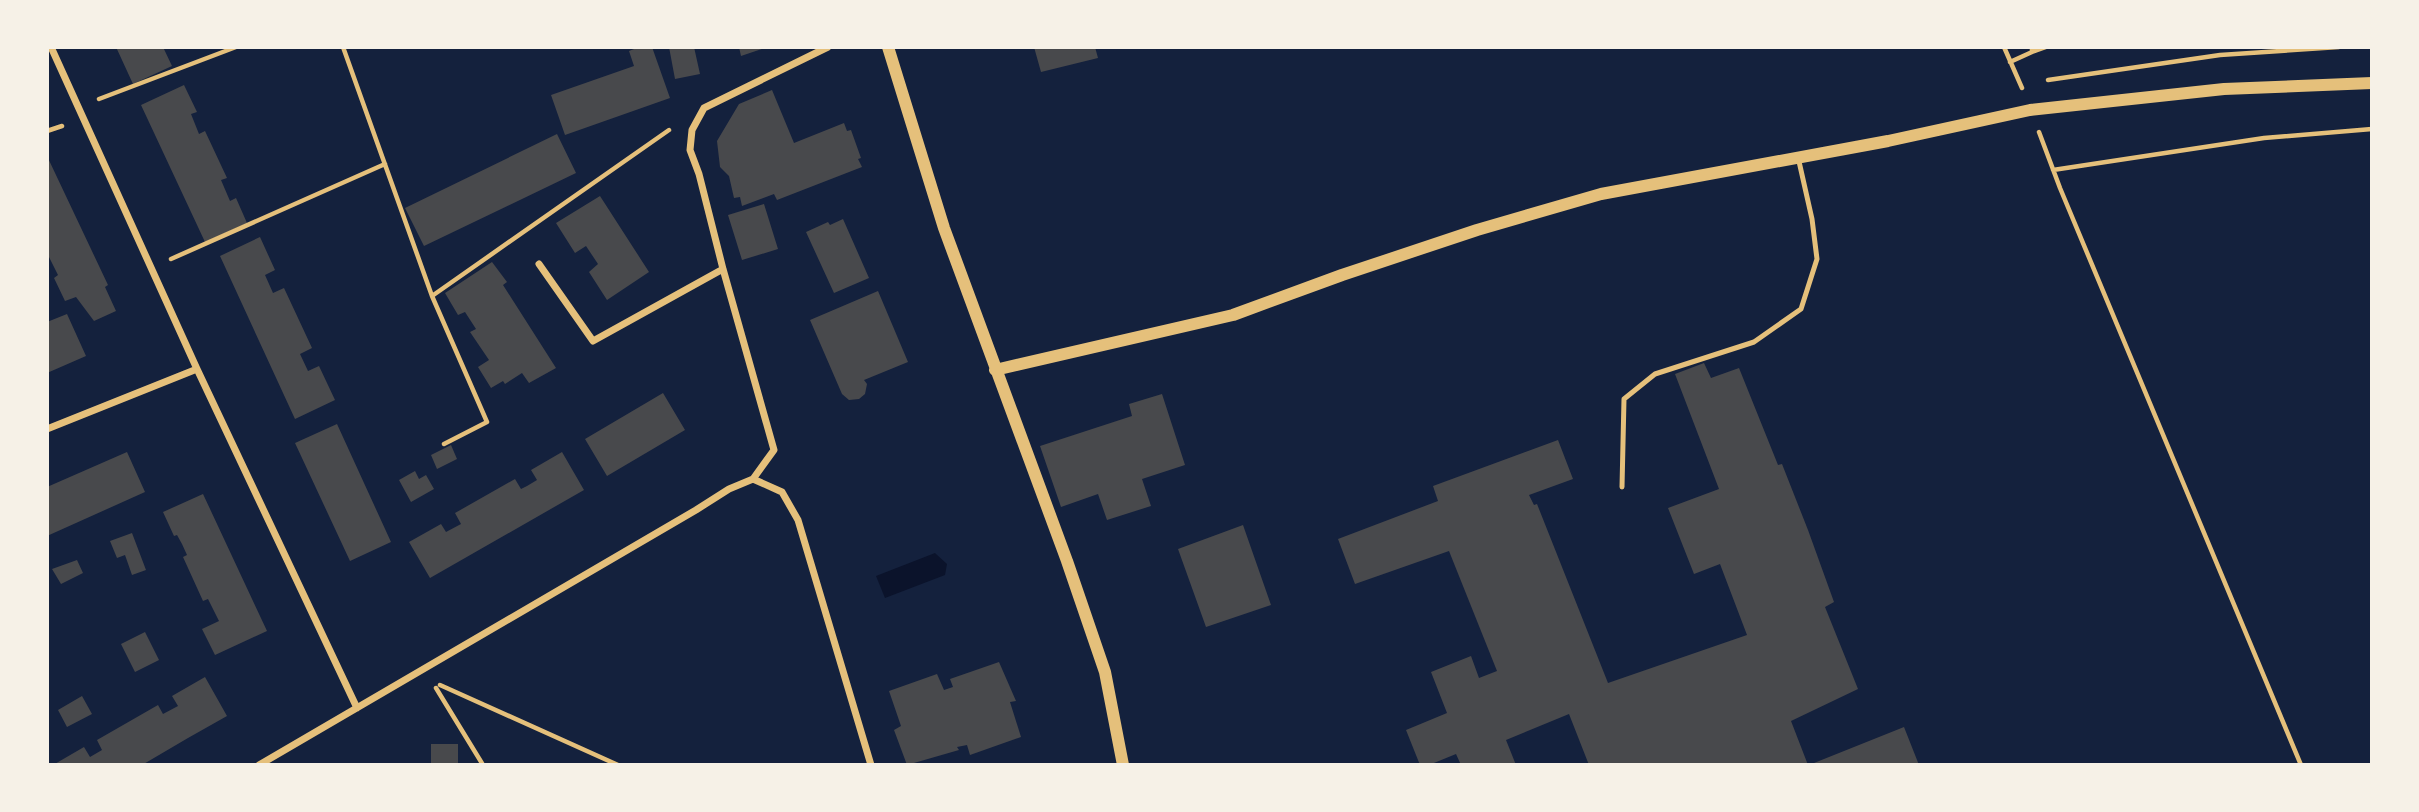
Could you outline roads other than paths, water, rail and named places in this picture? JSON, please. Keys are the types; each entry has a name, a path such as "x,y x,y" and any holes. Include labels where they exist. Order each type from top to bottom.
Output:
{"street":[{"path":"51,47 197,369 357,708"},
{"path":"259,765 729,489 753,479 774,450 691,150 692,130 704,108 828,47"},
{"path":"888,47 944,228 1067,561 1105,672 1121,764"},
{"path":"995,370 1233,315 1477,230 1601,194 1888,141 2030,110 2224,89 2372,83"},
{"path":"539,264 593,341 723,269"},
{"path":"47,429 197,369"},
{"path":"753,479 782,492 798,520 871,765"}],"lane":[{"path":"1622,487 1624,399 1655,374 1754,342 1801,309 1817,259 1812,219 1798,157"}],"water":[{"path":"935,553 947,564 945,575 885,598 876,576"}]}
